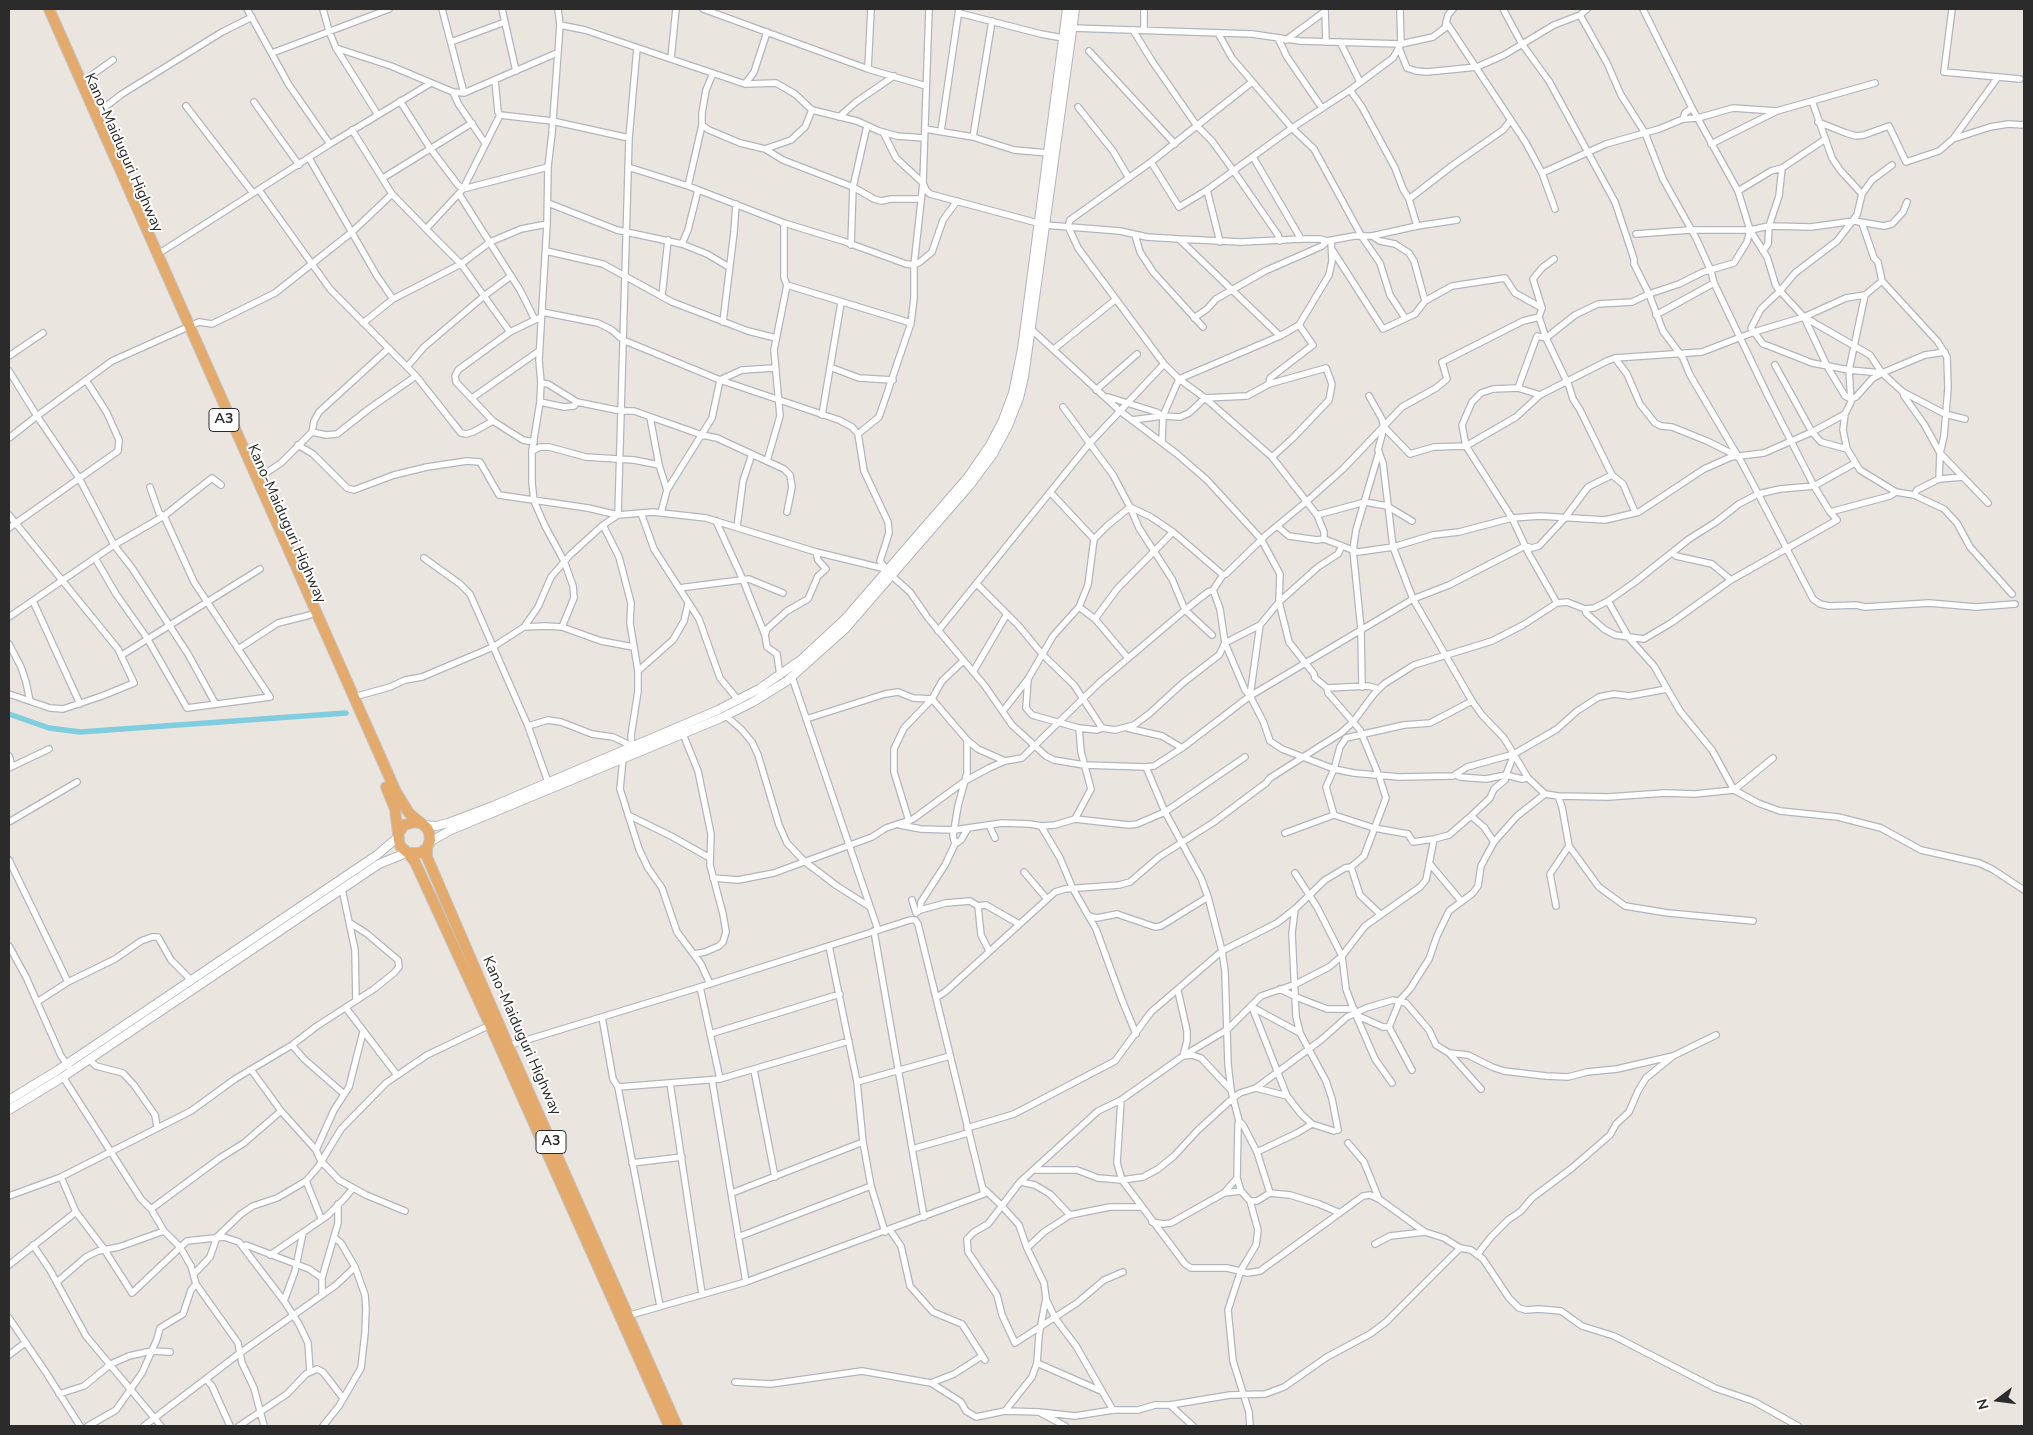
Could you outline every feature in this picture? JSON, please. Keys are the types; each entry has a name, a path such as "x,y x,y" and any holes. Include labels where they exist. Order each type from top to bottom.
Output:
{"highway":[{"name":"Kano-Maiduguri Highway","path":"41,9 257,479 310,614 390,794 395,810 398,836"},
{"name":"Kano-Maiduguri Highway","path":"49,9 158,254 187,328 297,578 400,799 409,813 422,824"},
{"path":"398,836 404,825 414,822 422,824"},
{"name":"A3","path":"422,824 429,832 428,846"},
{"name":"A3","path":"398,836 400,846 407,853"},
{"name":"Kano-Maiduguri Highway","path":"428,846 427,857 505,1047 624,1317 669,1426"},
{"path":"407,853 416,854 428,846"},
{"name":"Kano-Maiduguri Highway","path":"407,853 415,862 490,1025 505,1047"},
{"name":"Kano-Maiduguri Highway","path":"624,1317 677,1426"}],"main road":[{"path":"428,846 433,840 451,830 726,716 763,696 792,677 846,628 970,485 993,454 1008,426 1019,398 1027,362 1032,328 1048,153 1067,9"},
{"path":"422,824 436,826 448,823 548,782 739,700 780,676 845,619 968,476 990,445 1003,420 1013,393 1022,349 1075,9"},
{"path":"9,1100 66,1064 382,852 398,836"},
{"path":"9,1110 63,1077 386,860 407,853"}],"street":[{"path":"247,9 289,85 330,144"},
{"path":"323,9 336,48 378,115"},
{"path":"272,53 389,9"},
{"path":"442,9 464,93"},
{"path":"502,9 516,70"},
{"path":"558,9 560,25 548,167 546,251 539,351 540,402 532,452 534,501 564,561 573,586 574,598 562,627"},
{"path":"671,58 676,9"},
{"path":"868,69 871,9"},
{"path":"858,434 880,418 911,323 914,298 914,265 923,183 929,9"},
{"path":"1144,9 1144,30"},
{"path":"1400,9 1400,46 1407,68 1427,72 1477,66 1504,55 1554,25 1580,15 1588,9"},
{"path":"1072,28 1218,33 1271,36 1286,40 1400,46 1433,37 1444,28 1448,15 1453,9"},
{"path":"1503,9 1522,44 1549,81 1615,202 1634,264 1649,294 1662,331 1679,354 1738,456 1813,599 1820,604 1830,606 1856,605 1865,607 1929,603 1976,607 2015,604"},
{"path":"1643,9 1692,108 1738,191 1750,230 1767,257 1776,286 1804,317 1828,368 1845,396 1850,399 1856,398 1872,379 1882,373 1925,356 1945,352"},
{"path":"1952,9 1944,72 2020,79"},
{"path":"707,10 868,69 926,86"},
{"path":"1286,40 1325,10"},
{"path":"1325,10 1326,42"},
{"path":"941,131 959,11 1041,34 1063,38"},
{"path":"1580,15 1608,63 1621,96 1645,133 1663,179 1696,238 1711,271 1714,284 1814,486 1837,520 1731,580 1644,639 1615,635 1604,629 1586,613 1585,609"},
{"path":"96,114 122,94 222,32 252,17"},
{"path":"973,137 992,21"},
{"path":"451,42 505,22"},
{"path":"1446,22 1477,66 1510,121 1526,143 1542,173 1555,210"},
{"path":"560,25 585,30 745,84 776,83 790,91 812,110 897,136 924,138"},
{"path":"1133,30 1152,62 1197,126 1212,141 1233,170 1278,235 1280,241"},
{"path":"745,84 754,72 767,32"},
{"path":"1218,33 1232,58 1292,128 1314,149 1362,237 1380,263 1390,295 1405,318"},
{"path":"1278,38 1287,57 1322,108"},
{"path":"1340,42 1360,82"},
{"path":"1151,162 1179,207 1207,190 1292,128 1350,90 1393,58 1400,46"},
{"path":"336,48 391,66 453,92 464,93 557,53"},
{"path":"618,515 629,138 637,48"},
{"path":"1089,51 1175,144"},
{"path":"82,82 113,60"},
{"path":"688,186 702,125 706,90 713,73"},
{"path":"839,117 856,102 894,76"},
{"path":"1818,122 1846,134 1856,136 1890,126 1906,162 1939,151 1953,139 1998,77"},
{"path":"495,80 498,112 500,115"},
{"path":"158,254 352,130 431,82"},
{"path":"1252,82 1175,144 1070,220 1068,226 1078,248 1164,364 1179,379 1205,398 1272,457 1317,514 1324,532 1324,539"},
{"path":"1711,144 1777,111 1875,83"},
{"path":"1350,90 1395,168 1409,199 1417,226"},
{"path":"453,92 485,143"},
{"path":"400,101 430,148 458,185 463,188 548,167"},
{"path":"1812,101 1824,140 1832,158 1840,170 1862,194"},
{"path":"254,102 298,165"},
{"path":"186,106 256,191 330,289 416,376 462,433 473,432 493,421"},
{"path":"1078,108 1113,151 1128,178"},
{"path":"1683,119 1684,113 1692,108"},
{"path":"1542,173 1606,144 1645,133 1683,119 1698,118 1733,108 1777,111"},
{"path":"765,149 792,140 805,127 812,110"},
{"path":"500,115 552,121 629,138"},
{"path":"426,229 463,188 500,115"},
{"path":"1409,199 1453,164 1503,130 1510,121"},
{"path":"383,178 472,123"},
{"path":"1953,139 1990,127 2008,124 2024,125"},
{"path":"702,125 709,130 740,143 765,149 783,160 853,187 874,200 921,199"},
{"path":"851,245 853,187 867,126"},
{"path":"925,129 973,137 1014,150 1048,153"},
{"path":"352,130 392,194 461,264 510,332"},
{"path":"884,132 896,158 923,183 930,194 1042,224 1120,231 1135,235 1220,242 1302,239 1329,241 1372,236 1417,226 1457,220"},
{"path":"1738,191 1771,171 1782,168 1824,140"},
{"path":"1253,157 1302,239"},
{"path":"309,158 377,276 393,299"},
{"path":"1882,373 1828,368 1763,344 1751,328 1761,309 1795,273 1837,241 1854,221 1862,194 1872,180 1892,165"},
{"path":"628,167 688,186 784,223 906,264 914,265 932,252 943,220 957,201"},
{"path":"1763,251 1768,244 1769,226 1779,196 1782,168"},
{"path":"682,244 688,230 698,190"},
{"path":"1207,190 1220,242"},
{"path":"9,438 112,361 199,322 212,324 275,292 352,232 392,194"},
{"path":"459,194 511,276 535,320"},
{"path":"1636,234 1690,230 1750,230 1769,226 1811,227 1854,221 1884,226 1892,224 1906,211 1907,202"},
{"path":"548,203 626,232 682,244 707,254 729,267"},
{"path":"723,322 736,204"},
{"path":"767,461 780,416 775,368 776,338 787,285 784,278 784,223"},
{"path":"1862,223 1874,258 1878,262 1882,281 1945,352 1948,364 1946,414 1940,452 1939,479"},
{"path":"363,323 393,299 461,264 490,242 521,229 547,224"},
{"path":"1546,338 1574,315 1598,304 1632,302 1679,284 1703,272 1734,263 1747,242 1750,230"},
{"path":"1135,235 1140,252 1154,272 1203,327"},
{"path":"1372,236 1380,241 1395,244 1409,253 1414,261 1425,301"},
{"path":"1179,239 1280,336"},
{"path":"662,296 668,240"},
{"path":"1329,241 1332,249 1382,328 1415,314 1425,301 1452,286 1505,278 1515,293 1542,308"},
{"path":"1194,318 1207,309 1216,299 1266,271 1322,246 1329,241"},
{"path":"1162,442 1163,416 1179,379 1280,336 1300,325 1329,275 1332,249"},
{"path":"546,251 603,264 672,302 748,331 776,338"},
{"path":"1554,259 1542,268 1533,279 1542,308 1539,317 1546,338 1573,399 1612,475 1623,484 1635,512"},
{"path":"407,367 424,348 484,296 511,276"},
{"path":"1384,427 1410,454 1434,447 1466,446 1516,417 1540,395 1615,358 1702,352 1754,332 1804,317 1846,298 1865,295 1882,281"},
{"path":"1656,315 1714,284"},
{"path":"787,285 911,323"},
{"path":"1865,295 1849,370 1851,402 1845,414 1843,430 1847,449 1855,463 1867,475 1896,492 1914,495 1944,509 1956,523 1970,547 2012,594"},
{"path":"1054,349 1115,300"},
{"path":"822,415 841,303"},
{"path":"534,442 523,440 493,421 456,382 455,376 458,370 510,332 542,315 598,323 612,330 623,340 720,380 846,423 858,434 864,471 889,529 880,561 886,570"},
{"path":"714,878 738,880 774,873 850,846 872,837 886,828 909,821 965,782 1005,761 1022,758 1035,747 1057,722 1128,658 1185,610 1213,590 1223,575 1261,539 1343,468 1402,407 1436,388 1446,379 1442,362 1523,321 1539,317"},
{"path":"1804,317 1870,355 1882,373 1903,392 1946,414 1965,419"},
{"path":"1269,384 1270,378 1313,345 1300,325"},
{"path":"912,1149 1014,1114 1115,1061 1150,1012 1178,991 1222,951 1244,942 1278,922 1295,910 1325,880 1345,868 1351,867 1364,856 1386,798 1362,736 1328,692 1327,688 1315,678 1289,642 1279,602 1280,574 1261,539 1207,480 1162,442 1120,411 1032,328"},
{"path":"9,356 43,333"},
{"path":"1518,388 1537,336 1546,338"},
{"path":"257,479 281,463 312,432 314,421 319,412 388,349"},
{"path":"472,398 539,351"},
{"path":"1096,390 1137,354"},
{"path":"1615,358 1627,374 1640,404 1655,422 1661,426 1672,427 1707,441 1738,456"},
{"path":"938,632 1089,444 1164,364"},
{"path":"1775,365 1812,432 1821,442 1847,449"},
{"path":"830,367 859,378 893,380"},
{"path":"720,380 742,370 775,368"},
{"path":"1132,420 1163,416 1185,416 1205,398 1247,396 1269,384 1326,368 1332,384 1329,400 1272,457"},
{"path":"9,371 79,478 114,545 132,568 188,654 215,704"},
{"path":"312,432 326,436 337,434 416,376"},
{"path":"9,528 118,451 119,440 107,413 86,380"},
{"path":"661,513 667,490 712,418 720,380"},
{"path":"541,384 548,384 577,402 621,411 634,411 702,435 717,438 784,469 790,475 792,494 787,512"},
{"path":"1540,395 1518,388 1481,393 1472,402 1462,426 1466,446 1512,518 1525,546 1557,603"},
{"path":"1903,392 1940,452 1988,503"},
{"path":"1104,396 1156,412 1163,416"},
{"path":"1362,687 1361,629 1353,550 1356,530 1379,452 1384,427 1382,419 1369,396"},
{"path":"540,402 564,407 574,406 577,402"},
{"path":"1063,407 1113,475 1139,528 1172,580 1185,610 1212,635"},
{"path":"1278,526 1289,536 1317,540 1324,539 1353,550 1375,550 1393,547 1433,535 1459,532 1512,518 1540,516 1604,520 1639,512 1704,469 1738,456 1764,453 1812,432 1845,414"},
{"path":"650,417 659,465 667,490"},
{"path":"298,446 313,454 347,488 354,490 412,470 467,461 480,462 499,495 588,508 618,515 661,513 716,521 816,552 886,570"},
{"path":"532,452 540,447 549,447 586,457 634,460 659,465"},
{"path":"1379,452 1393,547 1413,599 1472,701 1482,715 1504,738 1528,778 1545,794 1608,797 1665,792 1695,794 1734,790 1773,758"},
{"path":"737,527 742,481 752,454"},
{"path":"937,997 945,992 1055,892 1119,885 1130,882 1159,857 1182,843 1266,783 1270,778 1341,733 1353,722 1380,689 1414,665 1492,641 1523,625 1557,603 1567,602 1585,609 1594,608 1608,601 1673,553 1688,539 1716,522 1739,504 1758,494 1780,489 1814,486 1855,463"},
{"path":"892,576 910,592 938,632 974,672 1012,725 1035,747 1054,760 1084,765 1146,768 1154,766 1182,748 1250,696 1294,671 1304,662 1413,599 1449,585 1525,546 1532,548 1539,546 1564,519 1588,487 1612,475"},
{"path":"1914,495 1917,490 1939,479 1963,477"},
{"path":"9,617 114,545 164,516 212,478 221,485"},
{"path":"95,558 116,594 147,638 187,708 270,696 194,582 164,516 159,513 150,486"},
{"path":"1830,512 1890,496 1896,492"},
{"path":"1051,493 1094,539"},
{"path":"1317,514 1365,502 1387,506 1412,521"},
{"path":"1130,507 1152,516 1223,575"},
{"path":"1003,711 1028,679 1053,636 1078,607 1088,584 1094,539 1130,507"},
{"path":"641,513 652,545 701,622 720,678 739,700"},
{"path":"9,515 61,582 122,655 134,683 63,709 50,708 9,694"},
{"path":"354,697 390,688 405,680 422,677 494,647 524,627 538,607 548,580 564,561 603,525 618,515"},
{"path":"716,521 743,580 767,647 777,654 780,676"},
{"path":"603,525 619,557 628,588 638,671 638,691 631,736 632,746"},
{"path":"1095,619 1117,589 1173,532"},
{"path":"1028,679 1026,708 1032,715 1078,728 1097,730 1102,728 1116,730 1134,725 1218,656 1225,643 1260,625 1279,602 1318,567 1338,554 1342,546"},
{"path":"764,635 787,611 808,599 818,576 826,569 819,562 816,552"},
{"path":"1673,553 1676,556 1712,564 1731,580"},
{"path":"424,558 460,584 470,594 528,726 548,782"},
{"path":"122,655 260,569"},
{"path":"679,588 743,580 757,582 783,593"},
{"path":"977,584 1007,614 1042,654 1074,685 1102,728"},
{"path":"1213,590 1220,609 1225,643 1245,690 1250,696 1273,744 1334,769 1379,776 1408,777 1456,774 1468,768 1514,754 1557,729 1577,711 1599,696 1614,694 1629,696 1667,688"},
{"path":"32,601 80,704"},
{"path":"1608,601 1629,638 1654,666 1680,711 1712,750 1734,790 1758,803 1780,810 1838,817 1881,828 1905,843 1921,850 1985,866 2024,890"},
{"path":"638,671 672,640 684,621 688,604"},
{"path":"1078,607 1095,619 1128,658"},
{"path":"238,649 278,623 310,614"},
{"path":"974,672 1007,614"},
{"path":"1250,696 1260,625"},
{"path":"524,627 562,627 601,641 634,647"},
{"path":"9,644 21,667 30,700"},
{"path":"909,821 894,772 894,749 904,728 932,699 942,681 963,661"},
{"path":"792,677 850,846 876,931 924,1218"},
{"path":"1327,688 1331,686 1368,686 1380,689"},
{"path":"806,719 885,694 898,692 913,698 932,699 967,740 978,749 1005,761"},
{"path":"1472,701 1430,724 1404,725 1362,736 1346,738 1340,747 1334,769 1326,787 1334,815 1338,818 1374,828 1408,834 1413,842 1434,839 1449,834 1490,798 1494,789 1505,780 1514,754"},
{"path":"726,716 752,742 785,838 793,850 804,861 837,886 870,907"},
{"path":"528,726 548,720 561,722 592,734 613,737 632,746"},
{"path":"1075,819 1091,789 1084,765 1078,728"},
{"path":"1125,728 1162,736 1182,748"},
{"path":"683,734 698,771 711,834 710,858 724,914 724,942 713,950 694,954"},
{"path":"920,910 921,902 945,865 955,844 954,830 965,782 968,758 967,740"},
{"path":"9,756 10,767 49,749"},
{"path":"900,825 921,829 954,830 1002,823 1054,825 1075,819 1129,825 1147,821 1165,812 1245,757"},
{"path":"623,759 619,784 644,860 662,888 675,928 705,970 710,984"},
{"path":"1146,768 1165,812 1201,878 1222,951 1225,971 1228,1064 1231,1090 1239,1121 1237,1178 1241,1191 1250,1201 1258,1230 1258,1239 1241,1270 1228,1310 1233,1361 1249,1412 1250,1426"},
{"path":"1456,774 1460,777 1486,779 1506,776 1522,779 1528,778"},
{"path":"9,822 77,782"},
{"path":"1389,1027 1400,1000 1410,989 1429,959 1449,911 1473,893 1478,886 1481,866 1494,842 1517,816 1545,794"},
{"path":"1558,796 1562,807 1569,846 1599,887 1625,906 1668,913 1753,921"},
{"path":"628,815 710,858"},
{"path":"1285,833 1334,815"},
{"path":"1471,816 1484,827 1494,842"},
{"path":"989,826 995,838"},
{"path":"1041,826 1060,858 1073,889 1089,916 1136,1034"},
{"path":"955,844 961,840 968,828"},
{"path":"1123,1272 1104,1280 1077,1303 1014,1343 1002,1315 997,1295 968,1252 967,1239 974,1232 988,1224 1001,1204 1020,1182 1098,1112 1121,1100 1182,1056 1228,1029 1261,996 1296,984 1329,967 1342,956 1365,926 1420,887 1426,880 1434,839"},
{"path":"1556,906 1550,874 1569,846"},
{"path":"9,860 68,982"},
{"path":"1430,864 1461,901"},
{"path":"1351,867 1360,895 1380,914"},
{"path":"1024,872 1047,899"},
{"path":"1295,873 1310,896 1342,956 1346,989 1355,1012 1375,1059 1392,1083"},
{"path":"342,889 355,950 356,1000"},
{"path":"1089,916 1097,918 1117,914 1155,927 1161,926 1208,897"},
{"path":"912,900 916,913 920,910 946,903 970,901 978,906 986,905 1019,924"},
{"path":"978,906 981,934 988,951"},
{"path":"1252,1007 1287,1096 1301,1114 1312,1124 1336,1130 1332,1098 1326,1081 1300,1034 1296,1016 1296,984 1292,945 1295,910"},
{"path":"505,1047 876,931 915,920 918,924 984,1194 924,1218 746,1282 624,1317"},
{"path":"9,1196 60,1177 190,1111 235,1079 252,1071 374,989 399,967 398,960 350,923"},
{"path":"37,1002 68,982 115,959 141,941 158,937 171,960 191,980"},
{"path":"829,946 856,1082 862,1142 872,1186 888,1231 901,1246 910,1286 933,1312 962,1324 984,1358 954,1374 931,1383"},
{"path":"9,948 26,977 60,1056 71,1071"},
{"path":"700,987 720,1079"},
{"path":"1280,989 1327,1009 1355,1012 1383,1027 1389,1027"},
{"path":"1178,991 1187,1031 1187,1041 1182,1056"},
{"path":"710,1034 840,994"},
{"path":"1034,1170 1077,1170 1098,1178 1122,1180 1143,1177 1158,1169 1174,1156 1198,1130 1233,1098 1256,1088 1278,1073 1355,1012 1393,1000 1400,1000 1406,1003 1429,1030 1436,1045 1449,1053 1481,1089"},
{"path":"1252,1007 1300,1034"},
{"path":"346,1008 397,1075"},
{"path":"602,1017 613,1079 618,1087 660,1306"},
{"path":"194,1274 210,1257 217,1237 241,1214 253,1206 277,1198 306,1181 318,1167 340,1129 386,1083 426,1055 490,1025"},
{"path":"1389,1027 1412,1070"},
{"path":"316,1150 334,1110 349,1087 353,1077 363,1032"},
{"path":"1449,1053 1468,1055 1492,1068 1504,1071 1558,1078 1587,1072 1617,1069 1673,1056 1716,1035"},
{"path":"618,1087 720,1079 848,1041"},
{"path":"292,1045 304,1059 344,1094"},
{"path":"1182,1056 1192,1055 1201,1058 1231,1090"},
{"path":"856,1082 950,1056"},
{"path":"1477,1255 1491,1237 1521,1211 1532,1198 1572,1168 1610,1135 1616,1124 1629,1112 1646,1078 1673,1056"},
{"path":"89,1059 96,1066 123,1073 155,1115 157,1127"},
{"path":"754,1070 775,1178"},
{"path":"252,1071 281,1111 316,1150 321,1161 339,1180 389,1206 405,1211"},
{"path":"63,1077 141,1199 151,1209 164,1230 180,1247 194,1274 196,1284 238,1343 242,1363 254,1388 264,1426"},
{"path":"712,1080 746,1282"},
{"path":"670,1083 702,1294"},
{"path":"1256,1088 1287,1096"},
{"path":"1121,1100 1118,1163 1122,1180 1140,1207 1185,1264 1191,1268 1215,1267 1241,1270 1248,1273 1260,1270 1340,1214 1362,1196 1370,1195 1379,1198 1426,1232 1444,1238 1460,1248 1471,1250 1483,1259 1509,1298 1519,1308 1561,1311 1582,1326 1614,1336 1715,1388 1752,1401 1798,1426"},
{"path":"151,1209 244,1142 281,1111"},
{"path":"1239,1121 1257,1152 1270,1193"},
{"path":"1257,1152 1312,1124"},
{"path":"732,1194 862,1142"},
{"path":"1348,1143 1364,1162 1379,1198"},
{"path":"632,1163 682,1157"},
{"path":"60,1177 76,1212 104,1249 132,1293 187,1240 217,1237 239,1242 244,1246 293,1315 308,1343 310,1372"},
{"path":"1152,1222 1171,1224 1224,1193 1237,1178"},
{"path":"306,1181 321,1218"},
{"path":"1020,1182 1050,1194 1070,1215"},
{"path":"738,1237 872,1186"},
{"path":"270,1255 303,1233 321,1218 327,1216 353,1188"},
{"path":"984,1189 1001,1204 1019,1225 1027,1248 1044,1283 1046,1298 1055,1318 1076,1346 1113,1410"},
{"path":"1224,1193 1241,1191"},
{"path":"1250,1201 1257,1202 1270,1193 1290,1195 1319,1204 1340,1214"},
{"path":"322,1295 322,1278 338,1223 338,1204"},
{"path":"1027,1248 1044,1232 1070,1215 1110,1207 1140,1207"},
{"path":"9,1265 76,1212"},
{"path":"57,1282 86,1258 104,1249 119,1247 164,1230"},
{"path":"1376,1244 1390,1236 1426,1232"},
{"path":"284,1301 296,1264 303,1233"},
{"path":"324,1426 361,1368 365,1333 365,1295 355,1267 341,1243 335,1238"},
{"path":"33,1245 57,1282 86,1336 161,1426"},
{"path":"244,1246 246,1245 309,1269 322,1278"},
{"path":"735,1382 771,1384 862,1371 931,1383 960,1402 966,1411 976,1417 1005,1411 1075,1416 1113,1410 1138,1410 1155,1405 1170,1405 1230,1396 1265,1394 1284,1387 1326,1357 1370,1334 1386,1322 1460,1248"},
{"path":"144,1426 240,1352 336,1285 355,1267"},
{"path":"88,1426 116,1410 142,1374 160,1328 183,1314 191,1290 196,1284"},
{"path":"1005,1411 1032,1377 1037,1363 1046,1298"},
{"path":"9,1318 80,1426"},
{"path":"9,1355 25,1343"},
{"path":"58,1394 84,1386 111,1364 129,1356 151,1351 170,1352"},
{"path":"1037,1363 1101,1391"},
{"path":"239,1426 287,1394 310,1372 317,1369 323,1372 343,1398"},
{"path":"206,1379 212,1386 230,1426"},
{"path":"1170,1405 1193,1426"},
{"path":"1039,1412 1064,1426"}],"waterway":[{"path":"9,714 49,728 80,732 346,713"}]}
